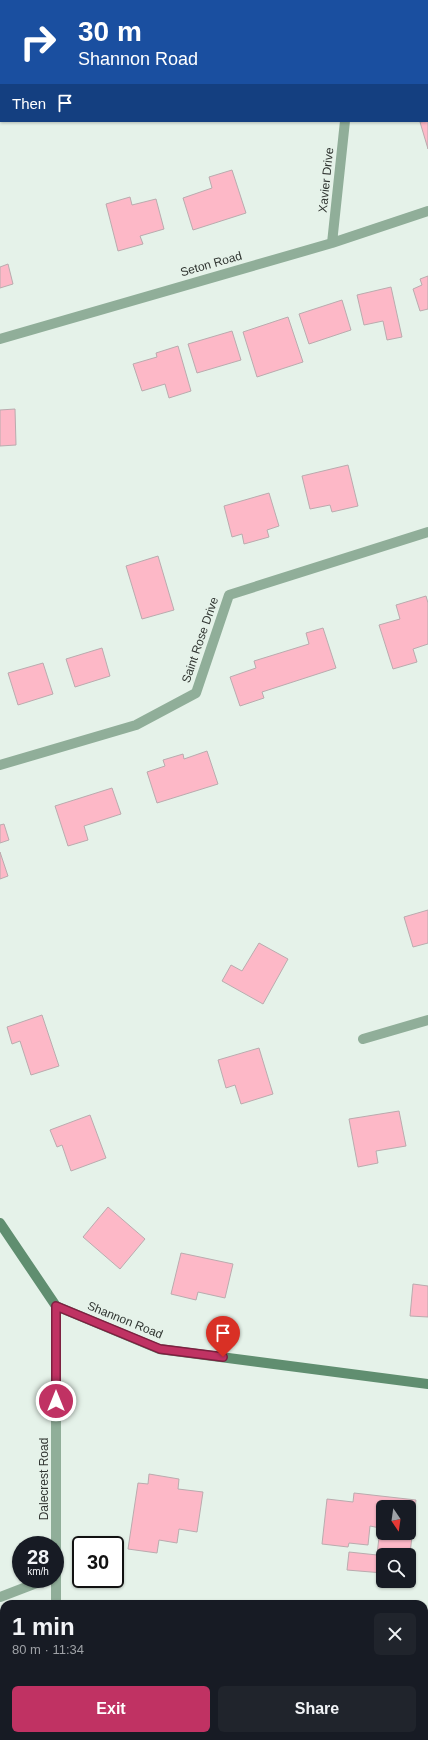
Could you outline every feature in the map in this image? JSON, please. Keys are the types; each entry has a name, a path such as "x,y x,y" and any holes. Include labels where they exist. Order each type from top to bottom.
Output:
{"street":[{"name":"Xavier Drive","path":"332,243 345,122"},
{"name":"Seton Road","path":"0,339 332,243 428,211"},
{"name":"Saint Rose Drive","path":"0,765 136,724 196,693 229,595 428,532"},
{"path":"363,1039 428,1020"},
{"path":"0,1223 56,1306"},
{"name":"Shannon Road","path":"56,1306 160,1349 428,1384"},
{"name":"Dalecrest Road","path":"56,1306 56,1536"},
{"path":"0,1597 24,1588"},
{"name":"Dalecrest Road","path":"56,1588 56,1600"}],"building":[{"path":"420,122 428,122 428,149"},
{"path":"232,170 246,213 193,230 183,198 212,188 209,177"},
{"path":"130,197 132,205 156,199 164,229 140,236 143,244 118,251 106,204"},
{"path":"8,264 13,284 0,288 0,267"},
{"path":"428,276 428,309 420,311 413,289 422,285 420,279"},
{"path":"391,287 402,337 387,340 383,321 364,325 357,295"},
{"path":"342,300 351,330 309,344 299,314"},
{"path":"288,317 303,362 257,377 243,332"},
{"path":"232,331 241,360 197,373 188,344"},
{"path":"178,346 191,391 169,398 165,384 142,391 133,364 157,357 156,353"},
{"path":"15,409 16,445 0,446 0,410"},
{"path":"348,465 358,506 332,512 330,505 310,509 302,476"},
{"path":"269,493 279,526 267,530 269,537 244,544 242,534 232,537 224,506"},
{"path":"158,556 174,610 142,619 126,566"},
{"path":"426,596 428,603 428,644 413,649 417,662 393,669 379,625 400,619 396,605"},
{"path":"323,628 336,668 262,692 264,698 240,706 230,677 256,668 254,661 309,644 306,633"},
{"path":"102,648 110,676 75,687 66,659"},
{"path":"43,663 53,694 18,705 8,673"},
{"path":"207,751 218,784 157,803 147,772 165,766 163,760 183,754 184,759"},
{"path":"112,788 121,814 84,826 88,840 68,846 55,806"},
{"path":"4,824 9,840 0,843 0,825"},
{"path":"0,852 8,876 0,879"},
{"path":"428,910 428,943 413,947 404,917"},
{"path":"259,943 288,959 263,1004 222,981 231,965 242,971"},
{"path":"42,1015 59,1066 31,1075 20,1041 12,1044 7,1027"},
{"path":"259,1048 273,1094 241,1104 235,1085 226,1088 218,1060"},
{"path":"399,1111 406,1146 376,1151 378,1163 358,1167 349,1119"},
{"path":"90,1115 106,1158 71,1171 62,1145 57,1147 50,1130"},
{"path":"108,1207 145,1239 120,1269 83,1237"},
{"path":"181,1253 233,1264 225,1298 198,1292 196,1300 171,1294"},
{"path":"413,1284 428,1286 428,1317 410,1316"},
{"path":"149,1474 179,1479 178,1489 203,1492 197,1532 179,1529 177,1543 159,1540 157,1553 128,1549 138,1483 148,1484"},
{"path":"354,1493 416,1500 376,1500 376,1527 370,1526 368,1545 349,1543 348,1547 322,1544 327,1499 353,1502"},
{"path":"379,1540 412,1540 411,1548 378,1548"},
{"path":"349,1552 376,1555 376,1572 347,1570"}],"route":[{"path":"56,1401 56,1306 160,1349 223,1357"}]}
